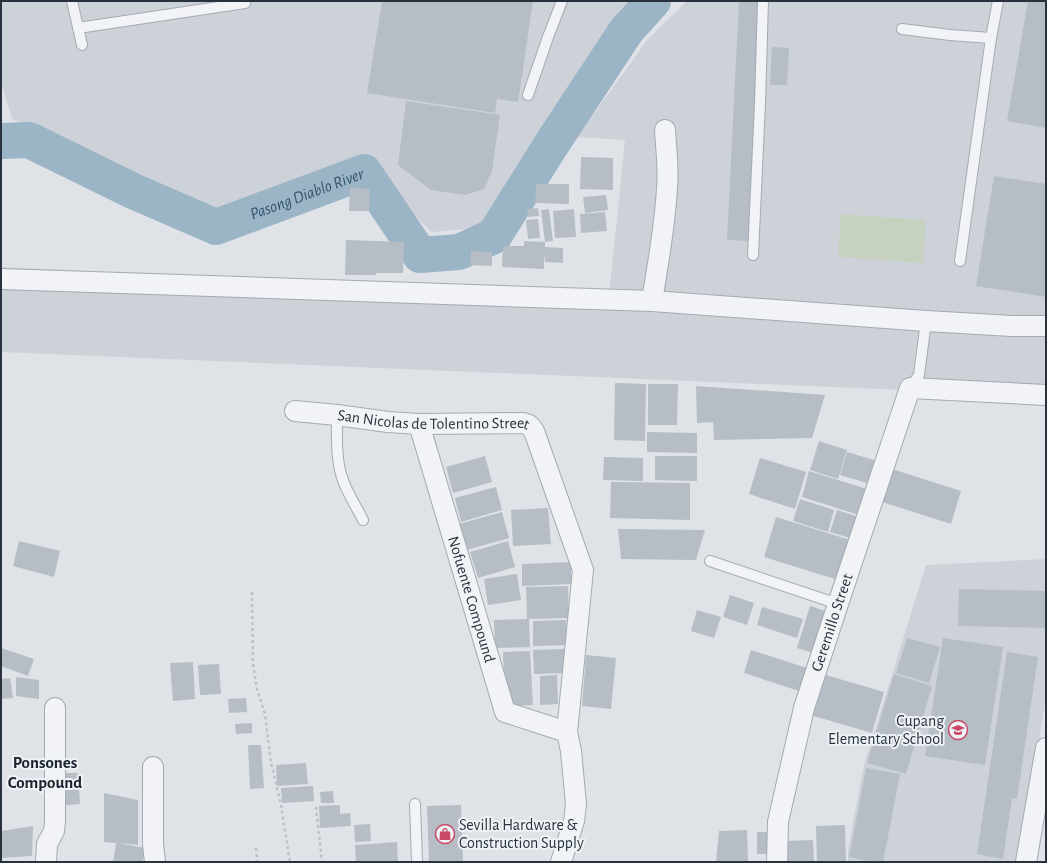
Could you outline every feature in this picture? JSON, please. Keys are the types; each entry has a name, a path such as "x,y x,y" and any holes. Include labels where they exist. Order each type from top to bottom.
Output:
{"street":[{"path":"652,301 665,219 668,171 665,130"},
{"path":"1,279 652,301 926,322 1046,326"},
{"path":"910,388 1046,395"},
{"name":"Geremillo Street","path":"777,862 778,822 804,708 910,388"},
{"name":"San Nicolas de Tolentino Street","path":"295,411 388,422 419,424 523,423 529,425 534,431 583,570 567,732 571,752 576,804 574,821 561,862"},
{"name":"Nofuente Compound","path":"419,424 505,712 567,732"},
{"path":"46,862 47,844 54,831 55,821 55,708"},
{"path":"1026,862 1046,748"},
{"path":"153,767 153,844 155,862"}],"lane":[{"path":"72,1 82,46"},
{"path":"78,28 245,3 245,1"},
{"path":"528,95 562,1"},
{"path":"753,255 763,1"},
{"path":"960,260 991,38 998,1"},
{"path":"902,29 991,38"},
{"path":"910,388 919,375 926,322"},
{"path":"337,415 339,466 347,490 363,520"},
{"path":"710,561 838,604"},
{"path":"415,804 417,862"}],"path":[{"path":"252,592 253,664 257,689 265,714 271,763 281,805 290,862"},
{"path":"316,807 322,862"},
{"path":"256,848 257,862"}],"shaded area":[{"path":"1,1 629,1 621,8 547,134 479,228 432,232 356,159 218,214 12,119 1,81"},
{"path":"687,1 1046,1 1046,396 1,352 1,267 609,296 625,140 577,137 648,39"},
{"name":"Cupang Elementary School","path":"1046,559 1046,696 1020,862 848,862 848,849 864,765 926,565"}],"green space":[{"path":"841,214 926,220 923,263 838,257"}],"building":[{"path":"382,1 533,1 518,102 497,99 495,113 367,93"},
{"path":"739,1 761,1 749,241 727,240"},
{"path":"1028,1 1046,1 1046,128 1007,121"},
{"path":"772,47 789,48 787,85 770,85"},
{"path":"406,101 500,115 492,171 484,189 465,195 431,190 398,165"},
{"path":"581,157 613,158 613,190 580,189"},
{"path":"994,176 1046,184 1046,297 976,286"},
{"path":"536,184 569,184 569,204 535,203"},
{"path":"350,188 370,189 369,211 349,211"},
{"path":"606,195 608,210 585,213 583,197"},
{"path":"538,208 539,216 528,217 527,209"},
{"path":"549,209 553,241 545,242 541,210"},
{"path":"574,209 576,237 555,238 553,211"},
{"path":"605,212 607,231 581,233 580,214"},
{"path":"538,219 540,238 528,239 526,220"},
{"path":"346,240 404,242 403,273 345,275"},
{"path":"524,241 545,242 545,247 563,248 563,263 545,262 544,252 544,269 502,267 503,246 524,246"},
{"path":"471,251 492,252 492,266 470,265"},
{"path":"615,383 646,384 645,441 614,440"},
{"path":"648,384 678,384 677,425 648,425"},
{"path":"696,386 825,395 812,438 714,440 713,422 697,423"},
{"path":"647,432 697,433 697,453 647,452"},
{"path":"819,441 847,450 838,479 810,470"},
{"path":"847,452 877,461 870,484 840,475"},
{"path":"485,456 492,482 453,493 446,467"},
{"path":"655,456 697,456 697,481 655,480"},
{"path":"604,457 643,458 643,481 603,480"},
{"path":"760,458 806,472 795,509 749,494"},
{"path":"889,468 961,491 951,524 879,501"},
{"path":"809,471 867,489 859,515 802,497"},
{"path":"611,482 690,483 690,520 610,518"},
{"path":"496,487 502,510 461,522 455,498"},
{"path":"800,499 834,510 828,532 793,521"},
{"path":"548,508 551,544 513,546 511,510"},
{"path":"837,510 859,517 853,539 830,532"},
{"path":"502,512 509,538 467,550 459,524"},
{"path":"776,517 850,540 838,580 764,557"},
{"path":"618,529 705,530 696,560 621,559"},
{"path":"19,541 60,551 54,577 13,566"},
{"path":"508,541 515,567 478,578 470,552"},
{"path":"571,562 571,584 522,586 522,564"},
{"path":"517,574 521,600 488,605 484,579"},
{"path":"568,586 569,618 529,619 530,647 495,648 494,620 527,619 526,587"},
{"path":"959,589 1046,591 1046,628 958,626"},
{"path":"730,595 754,603 747,625 723,617"},
{"path":"810,606 829,612 816,654 797,648"},
{"path":"762,607 803,619 797,638 757,625"},
{"path":"697,610 721,617 714,638 691,631"},
{"path":"566,620 567,645 533,646 533,621"},
{"path":"907,638 940,647 929,683 896,673"},
{"path":"943,638 1003,647 985,765 925,756"},
{"path":"1,648 34,659 28,676 1,666"},
{"path":"564,649 565,673 534,674 533,650"},
{"path":"751,650 810,669 802,692 744,673"},
{"path":"530,651 533,705 505,706 503,652"},
{"path":"1007,652 1038,657 1017,799 1012,798 1003,859 977,854"},
{"path":"586,655 616,658 611,709 582,706"},
{"path":"193,662 195,699 173,701 170,663"},
{"path":"219,664 221,694 200,695 198,665"},
{"path":"819,673 884,692 872,733 807,714"},
{"path":"894,674 932,686 906,774 867,763"},
{"path":"557,675 558,704 540,705 540,676"},
{"path":"16,677 39,680 39,699 16,696"},
{"path":"10,678 13,698 1,699 1,679"},
{"path":"246,698 247,712 229,713 228,699"},
{"path":"252,723 252,733 236,734 235,724"},
{"path":"248,745 261,745 264,788 250,789"},
{"path":"306,763 308,784 277,786 276,765"},
{"path":"866,768 900,774 883,862 872,862 849,857"},
{"path":"60,773 78,773 80,804 58,806"},
{"path":"313,786 314,801 282,803 281,788"},
{"path":"333,791 334,803 321,803 320,792"},
{"path":"104,793 138,800 138,845 118,843 144,848 143,862 113,862 116,843 104,842"},
{"path":"340,805 340,814 350,813 351,826 320,828 319,806"},
{"name":"Sevilla Hardware & Construction Supply","path":"461,805 463,862 429,862 427,806"},
{"path":"370,824 371,841 355,842 354,825"},
{"path":"845,825 846,862 817,862 816,826"},
{"path":"33,826 32,856 1,858 1,831"},
{"path":"747,830 748,862 716,862 719,831"},
{"path":"757,832 773,832 773,854 757,854"},
{"path":"813,840 814,862 787,862 786,841"},
{"path":"397,842 398,862 356,862 355,845"}],"waterway":[{"name":"Pasong Diablo River","path":"1,141 29,140 133,191 216,227 364,172 420,255 459,252 494,236 551,145 626,31 653,1"}],"place":[{"name":"Cupang Elementary School","path":"958,730"},
{"name":"Sevilla Hardware & Construction Supply","path":"445,834"}],"district":[{"name":"Ponsones Compound","path":"45,772"}]}
